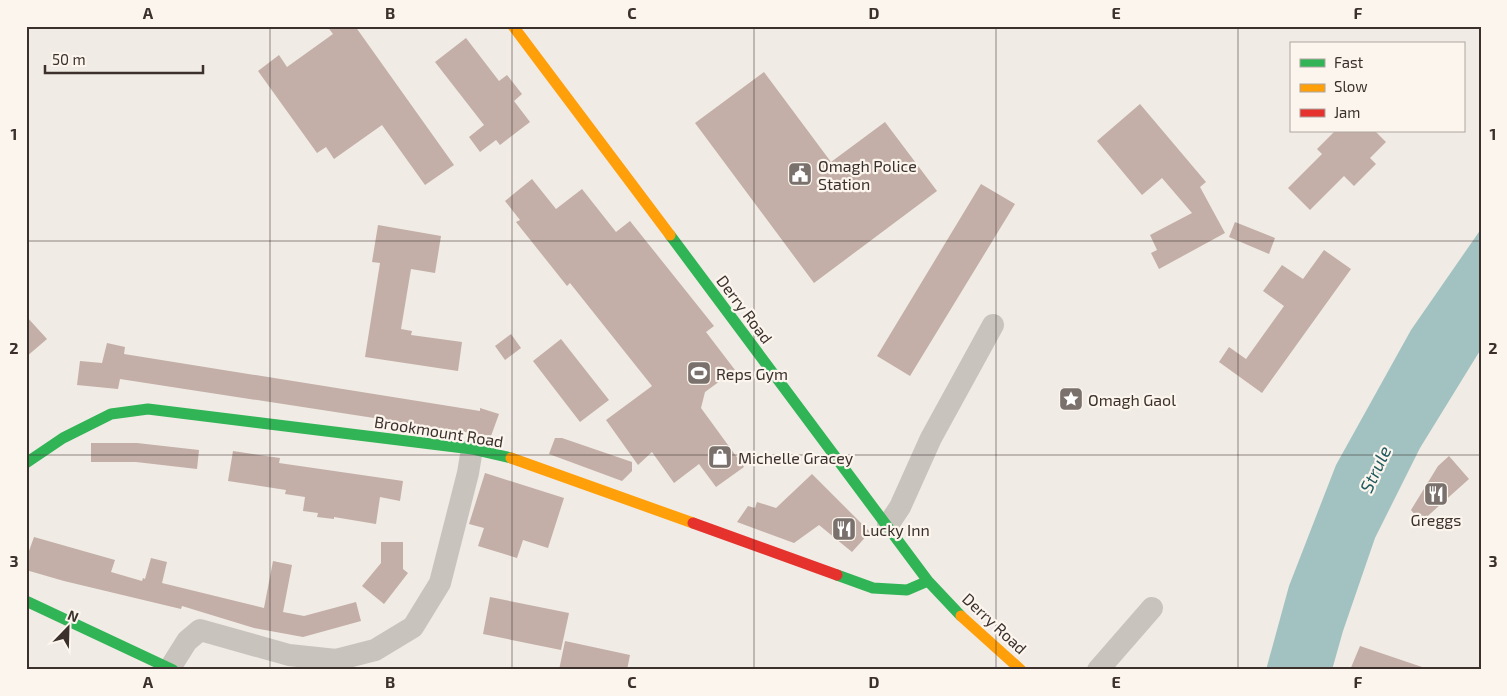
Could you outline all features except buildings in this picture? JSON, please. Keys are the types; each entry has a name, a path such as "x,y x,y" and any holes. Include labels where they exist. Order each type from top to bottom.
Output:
{"street":[{"name":"Derry Road","path":"512,26 888,525 928,581 957,612 1021,670"},
{"path":"888,525 900,507 931,438 993,325"},
{"name":"Brookmount Road","path":"26,462 63,438 111,414 148,409 472,450 516,459 873,588 907,590 928,581"},
{"path":"26,601 172,669 187,641 200,630 289,655 336,660 375,650 413,627 440,583 472,450"},
{"path":"1098,670 1152,608"}],"water":[{"name":"Strule","path":"1481,229 1481,349 1420,448 1375,538 1343,631 1332,670 1266,670 1289,586 1336,465 1411,330"}],"traffic: fast":[{"path":"670,235 928,581 961,616"},
{"path":"26,463 63,438 111,414 148,409 472,449 511,458"},
{"path":"837,575 873,588 907,590 928,581"},
{"path":"26,601 173,670"}],"traffic: slow":[{"path":"513,26 670,235"},
{"path":"511,458 693,523"},
{"path":"961,616 1021,670"}],"traffic: jam":[{"path":"693,523 837,575"}],"place":[{"name":"Omagh Police Station","path":"800,174"},
{"name":"Reps Gym","path":"699,373"},
{"name":"Omagh Gaol","path":"1071,399"},
{"name":"Michelle Gracey","path":"720,457"},
{"name":"Greggs","path":"1436,494"},
{"name":"Lucky Inn","path":"844,529"}]}
